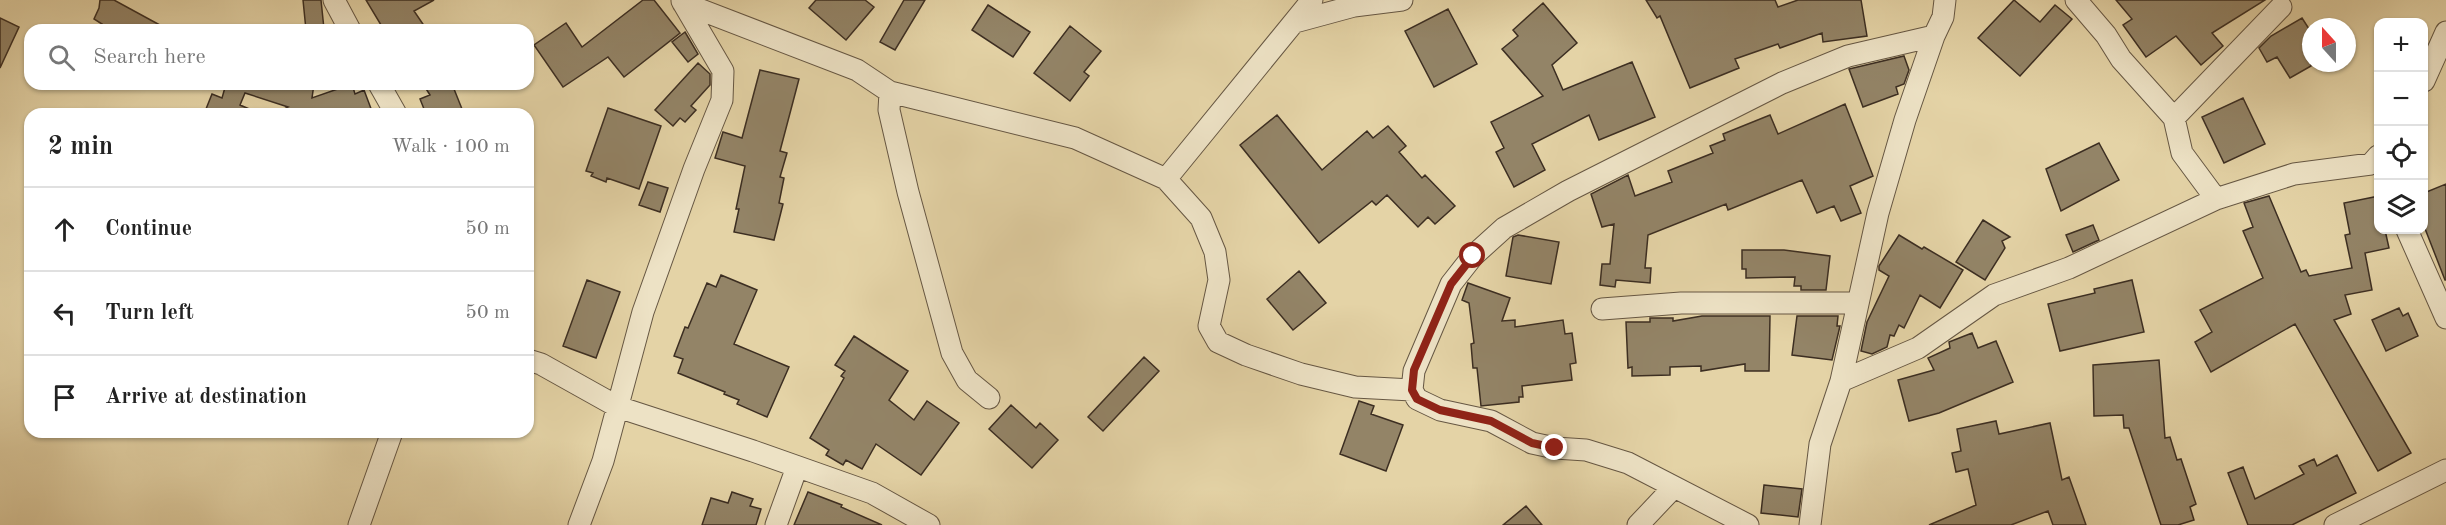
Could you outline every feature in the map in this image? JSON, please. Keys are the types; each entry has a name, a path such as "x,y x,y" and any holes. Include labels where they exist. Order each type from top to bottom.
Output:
{"street":[{"path":"334,0 347,24"},
{"path":"1166,179 1312,0"},
{"path":"1295,22 1354,6 1402,0"},
{"path":"2076,0 2106,35 2121,59 2174,118 2182,153 2216,199"},
{"path":"682,1 857,70 890,92 1075,138 1166,179 1201,218 1215,252 1219,280 1209,326 1218,342 1246,355 1300,374 1355,387 1412,390"},
{"path":"579,525 603,461 643,312 694,169 722,100 723,71 682,1"},
{"path":"1810,525 1820,444 1841,381 1878,213 1905,120 1947,1"},
{"path":"2174,118 2281,7"},
{"path":"2428,72 2446,32"},
{"path":"1748,525 1628,463 1586,450 1555,448 1532,443 1491,421 1440,410 1417,399 1412,390 1414,370 1451,284 1473,256 1504,228 1623,162 1782,83 1848,56 1934,36"},
{"path":"383,90 393,108"},
{"path":"890,92 889,110 952,353 966,380 989,398"},
{"path":"1841,381 1918,348 1994,295 2079,264 2216,199 2294,174 2374,164"},
{"path":"2409,234 2446,318"},
{"path":"1602,309 1681,303 1858,303"},
{"path":"534,362 618,407 873,493 928,525"},
{"path":"359,525 390,438"},
{"path":"776,525 797,466"},
{"path":"2335,525 2446,470"},
{"path":"1638,525 1673,488"}],"building":[{"path":"100,0 114,0 158,24 102,24 94,19"},
{"path":"303,0 321,0 323,24 305,24"},
{"path":"366,0 434,0 414,11 423,24 380,24"},
{"path":"643,0 654,0 680,33 624,77 608,57 563,87 534,45 566,23 582,47"},
{"path":"816,0 865,0 874,7 846,40 809,8"},
{"path":"904,0 925,0 895,50 880,42"},
{"path":"1646,0 1775,0 1778,7 1798,0 1861,0 1867,36 1823,42 1822,33 1780,48 1778,44 1735,59 1739,68 1690,88 1660,16 1657,18"},
{"path":"2014,0 2040,22 2055,5 2072,19 2020,76 1978,38"},
{"path":"2116,0 2265,0 2212,33 2223,46 2201,65 2176,36 2146,57 2123,25 2132,19"},
{"path":"1543,3 1577,43 1552,65 1563,90 1632,62 1655,117 1599,140 1589,115 1532,144 1545,170 1514,187 1496,152 1504,148 1491,122 1543,96 1502,49 1518,36 1513,30"},
{"path":"988,5 1030,32 1013,57 972,30"},
{"path":"1448,9 1477,64 1434,87 1405,31"},
{"path":"0,18 19,27 0,68"},
{"path":"2302,18 2302,71 2290,78 2277,57 2267,62 2259,48 2271,36"},
{"path":"1070,26 1101,51 1084,72 1089,76 1070,101 1034,73"},
{"path":"685,32 698,54 688,62 672,42"},
{"path":"1904,56 1909,70 1904,84 1896,87 1898,94 1863,107 1849,69"},
{"path":"698,63 710,74 710,85 691,106 696,110 685,122 680,118 673,126 655,110"},
{"path":"760,70 799,79 780,151 787,153 780,177 784,178 779,203 783,204 774,240 734,232 739,209 736,209 745,166 715,158 723,132 742,138"},
{"path":"224,90 313,90 312,98 335,90 354,90 355,94 364,90 371,108 286,108 288,107 245,93 240,105 247,108 206,108 212,94 222,98"},
{"path":"427,90 454,90 462,108 424,108 420,99 430,95"},
{"path":"2243,98 2265,144 2224,163 2202,117"},
{"path":"1845,104 1873,176 1850,186 1861,213 1841,221 1834,206 1817,213 1802,180 1728,210 1726,204 1648,235 1645,268 1651,268 1650,283 1616,280 1615,287 1600,285 1602,264 1610,264 1614,224 1602,227 1591,194 1628,175 1635,196 1672,182 1668,171 1713,153 1710,146 1725,140 1723,134 1770,115 1778,134"},
{"path":"608,108 661,126 639,189 607,178 606,182 591,176 593,173 586,171"},
{"path":"1277,115 1322,170 1367,131 1373,138 1388,126 1406,146 1399,152 1422,178 1425,175 1455,206 1435,224 1428,217 1418,227 1387,195 1376,205 1372,201 1319,243 1240,145"},
{"path":"2099,143 2119,180 2061,211 2046,169"},
{"path":"648,182 668,188 660,212 639,205"},
{"path":"2446,184 2446,280 2427,234 2428,191"},
{"path":"2269,196 2301,272 2306,270 2309,276 2352,268 2345,235 2350,234 2344,203 2374,197 2374,234 2386,234 2389,248 2365,253 2372,290 2345,295 2351,314 2334,320 2411,453 2378,471 2295,324 2211,372 2195,342 2212,332 2200,310 2263,278 2243,231 2253,227 2244,203"},
{"path":"1983,220 2010,237 2002,241 2005,248 1985,280 1956,262"},
{"path":"2093,225 2099,240 2073,252 2066,235"},
{"path":"1518,235 1559,242 1551,284 1506,276 1513,237"},
{"path":"1899,235 1963,270 1940,308 1920,295 1904,328 1899,325 1894,336 1890,335 1887,347 1872,354 1861,351 1867,322 1889,276 1879,270 1879,266"},
{"path":"1742,250 1784,250 1830,256 1826,290 1801,290 1801,286 1794,286 1795,277 1746,278 1746,269 1742,269"},
{"path":"1299,271 1326,303 1293,330 1267,299"},
{"path":"721,275 757,290 734,344 789,367 767,417 737,404 739,400 724,394 725,392 678,373 683,359 674,356 685,327 688,328 707,283 716,287"},
{"path":"587,280 620,292 596,358 563,346"},
{"path":"2132,280 2144,332 2060,351 2048,304 2095,293 2094,289"},
{"path":"1468,283 1510,298 1502,321 1515,320 1515,327 1563,320 1565,334 1572,333 1576,363 1570,364 1572,380 1522,386 1523,397 1519,397 1519,402 1481,406 1477,368 1473,368 1471,344 1474,343 1469,303 1462,300"},
{"path":"2399,308 2403,316 2408,313 2418,336 2386,351 2372,320"},
{"path":"1702,316 1770,316 1769,371 1745,371 1745,364 1701,371 1701,366 1670,367 1670,375 1632,376 1632,367 1628,368 1626,322 1650,322 1650,318 1673,318 1673,321"},
{"path":"1797,316 1838,316 1837,326 1840,326 1832,360 1792,355"},
{"path":"1972,333 1978,348 1996,341 2013,382 1939,413 1909,421 1898,380 1934,370 1928,358 1950,348 1949,342"},
{"path":"854,336 908,371 889,400 914,420 927,401 959,423 921,475 876,444 862,469 846,460 843,465 826,455 829,450 810,438 844,378 841,376 845,371 835,365"},
{"path":"1144,357 1159,371 1103,431 1088,417"},
{"path":"2159,360 2165,438 2170,437 2177,460 2181,459 2196,504 2190,507 2194,520 2178,525 2161,525 2129,428 2124,428 2123,415 2094,416 2093,365"},
{"path":"1359,401 1374,406 1371,414 1403,425 1386,471 1340,454"},
{"path":"1011,405 1036,428 1040,423 1058,440 1032,468 989,429"},
{"path":"1996,421 1999,434 2050,423 2062,480 2069,477 2086,525 2053,525 2048,511 2011,525 1929,525 1976,505 1968,469 1956,472 1952,453 1961,451 1957,429"},
{"path":"2337,455 2356,493 2292,525 2248,525 2228,473 2243,467 2255,499 2304,474 2299,466 2314,459 2317,466"},
{"path":"1764,485 1802,489 1798,517 1761,513"},
{"path":"732,492 753,499 750,506 761,509 756,525 702,525 711,498 728,503"},
{"path":"808,492 842,505 841,507 882,525 794,525"},
{"path":"1526,506 1542,525 1503,525"}],"route":[{"path":"1473,256 1451,284 1414,370 1412,390 1417,399 1440,410 1491,421 1532,443 1555,448"}]}
